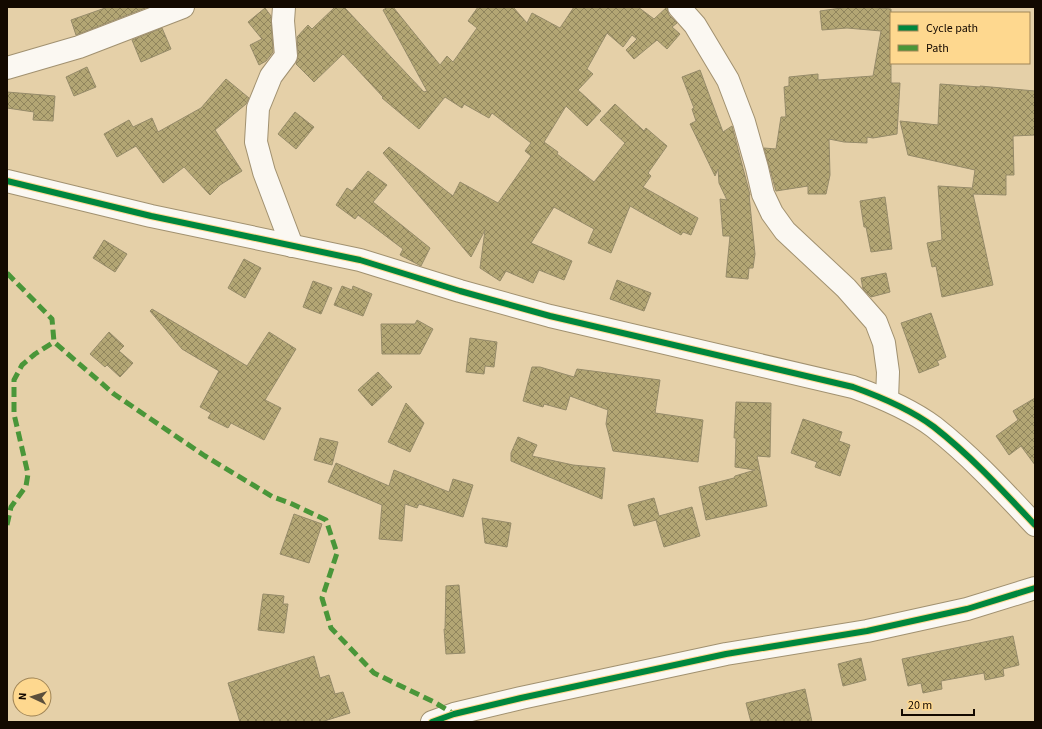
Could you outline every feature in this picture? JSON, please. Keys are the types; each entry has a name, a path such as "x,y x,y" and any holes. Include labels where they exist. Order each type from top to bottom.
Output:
{"street":[{"path":"7,68 79,47 183,7"},
{"path":"284,7 283,21 286,56 271,76 258,108 256,142 264,172 292,246"},
{"path":"679,7 695,25 728,80 744,122 763,194 772,213 785,231 846,288 876,322 884,343 888,372 887,400"},
{"path":"7,181 151,216 360,260 460,291 550,316 853,387 887,400 934,427 987,474 1035,525"},
{"path":"432,722 454,714 521,698 726,654 874,629 967,609 1035,588"}],"building":[{"path":"108,7 148,7 76,35 71,20"},
{"path":"335,7 344,7 424,92 427,91 383,10 388,7 393,7 440,65 447,56 453,62 477,28 468,21 478,7 513,7 527,23 532,13 560,28 574,7 638,7 654,19 667,7 669,15 677,23 672,27 680,34 667,49 657,40 634,59 626,50 637,39 632,35 623,47 607,33 587,69 593,74 578,90 601,111 587,126 566,106 544,142 558,152 557,154 594,182 625,143 600,120 615,104 644,131 646,128 667,146 648,173 651,176 643,187 698,218 691,235 683,232 681,235 630,206 611,253 588,243 594,229 554,207 531,243 572,261 564,280 539,270 533,283 506,271 500,281 480,268 485,230 471,257 383,153 389,147 453,196 460,182 498,203 531,156 525,151 531,143 492,113 489,118 464,104 462,108 445,97 419,129 382,98 383,97 343,54 314,82 296,64 298,55 297,37 308,25 312,29"},
{"path":"848,7 891,9 891,83 900,83 897,134 873,138 867,137 867,143 844,142 829,139 830,175 826,194 808,194 808,186 776,191 764,148 776,149 781,117 786,117 784,87 789,86 789,77 818,74 818,80 873,76 881,31 847,28 822,30 820,11"},
{"path":"265,8 271,16 273,52 266,61 259,65 250,45 262,39 248,22"},
{"path":"162,28 171,49 141,62 132,40"},
{"path":"87,67 96,87 74,96 66,77"},
{"path":"700,70 723,132 732,126 750,195 755,254 753,268 749,268 748,279 726,277 730,236 723,236 720,199 727,200 719,183 718,169 715,176 690,124 696,121 692,109 694,108 682,77"},
{"path":"226,79 249,98 246,104 215,130 242,171 220,185 210,195 184,167 163,183 136,146 117,157 104,134 129,120 133,127 152,118 158,132 201,108"},
{"path":"940,84 1035,91 1035,135 1013,136 1014,175 1006,175 1006,195 973,194 993,285 942,297 936,266 932,267 927,243 942,240 938,186 972,188 972,190 975,170 908,155 900,121 938,125"},
{"path":"7,92 55,96 53,121 33,120 34,112 7,108"},
{"path":"295,112 314,127 296,149 278,134"},
{"path":"368,171 387,185 373,202 430,248 421,266 400,255 403,249 358,215 355,219 336,205 347,188 352,191"},
{"path":"885,197 892,249 871,252 866,227 864,227 860,201"},
{"path":"104,240 127,254 115,272 93,258"},
{"path":"244,259 261,268 245,298 228,288"},
{"path":"886,273 890,292 871,297 863,289 861,278"},
{"path":"617,280 651,293 644,311 610,299"},
{"path":"313,281 332,288 321,314 303,307"},
{"path":"342,286 352,290 353,286 372,294 363,316 334,305"},
{"path":"152,309 247,366 269,332 296,349 265,400 281,408 264,440 231,423 228,428 208,418 211,413 200,407 219,371 182,349 150,311"},
{"path":"931,313 946,357 937,361 939,365 919,373 901,323"},
{"path":"417,320 433,329 420,354 382,354 381,324 415,324"},
{"path":"109,332 124,346 119,351 133,363 120,377 107,365 105,367 90,354"},
{"path":"470,338 497,342 494,367 485,366 484,374 466,372"},
{"path":"532,367 540,367 574,377 577,369 660,380 655,413 703,420 698,462 613,451 606,424 608,410 570,396 566,410 544,404 543,407 523,401"},
{"path":"378,372 392,387 372,406 358,390"},
{"path":"1035,398 1035,465 1021,446 1009,455 996,436 1018,420 1013,411"},
{"path":"736,402 771,403 770,457 757,456 767,506 706,520 699,487 734,478 735,476 755,470 735,467 736,438 734,438"},
{"path":"406,403 424,423 410,452 388,442"},
{"path":"803,419 842,432 839,441 850,445 840,476 815,467 817,462 791,453"},
{"path":"518,437 537,445 532,456 573,465 605,468 602,499 511,461 511,453"},
{"path":"320,438 338,442 332,465 314,460"},
{"path":"336,463 389,486 394,470 449,492 453,479 473,485 463,517 419,504 417,508 405,504 402,541 379,539 382,505 328,482"},
{"path":"654,498 659,516 692,507 700,536 664,547 656,520 634,526 628,505"},
{"path":"294,514 322,524 309,563 280,554"},
{"path":"482,518 511,523 507,547 485,543"},
{"path":"459,585 465,653 446,654 444,629 446,586"},
{"path":"263,594 284,596 283,604 288,604 284,633 258,630"},
{"path":"1013,636 1019,665 1003,669 1004,676 985,680 984,673 941,681 942,689 923,693 921,683 908,686 902,659"},
{"path":"314,656 320,678 329,675 335,694 343,692 350,713 321,722 240,722 228,683"},
{"path":"861,658 866,680 843,686 838,664"},
{"path":"805,689 812,722 751,722 746,703"}],"marked path":[{"path":"7,273 52,319 54,342 114,394 205,456 273,497 290,503 326,520 337,553 322,598 331,628 374,673 434,702 454,714"},
{"path":"7,525 11,507 26,486 28,474 14,414 14,380 22,365 35,354 54,342"}],"cycle path":[{"path":"7,181 151,216 360,260 460,291 550,316 853,387 895,404 934,427 974,462 1035,525"},
{"path":"432,722 454,714 521,698 726,654 867,631 967,609 1035,588"}]}
